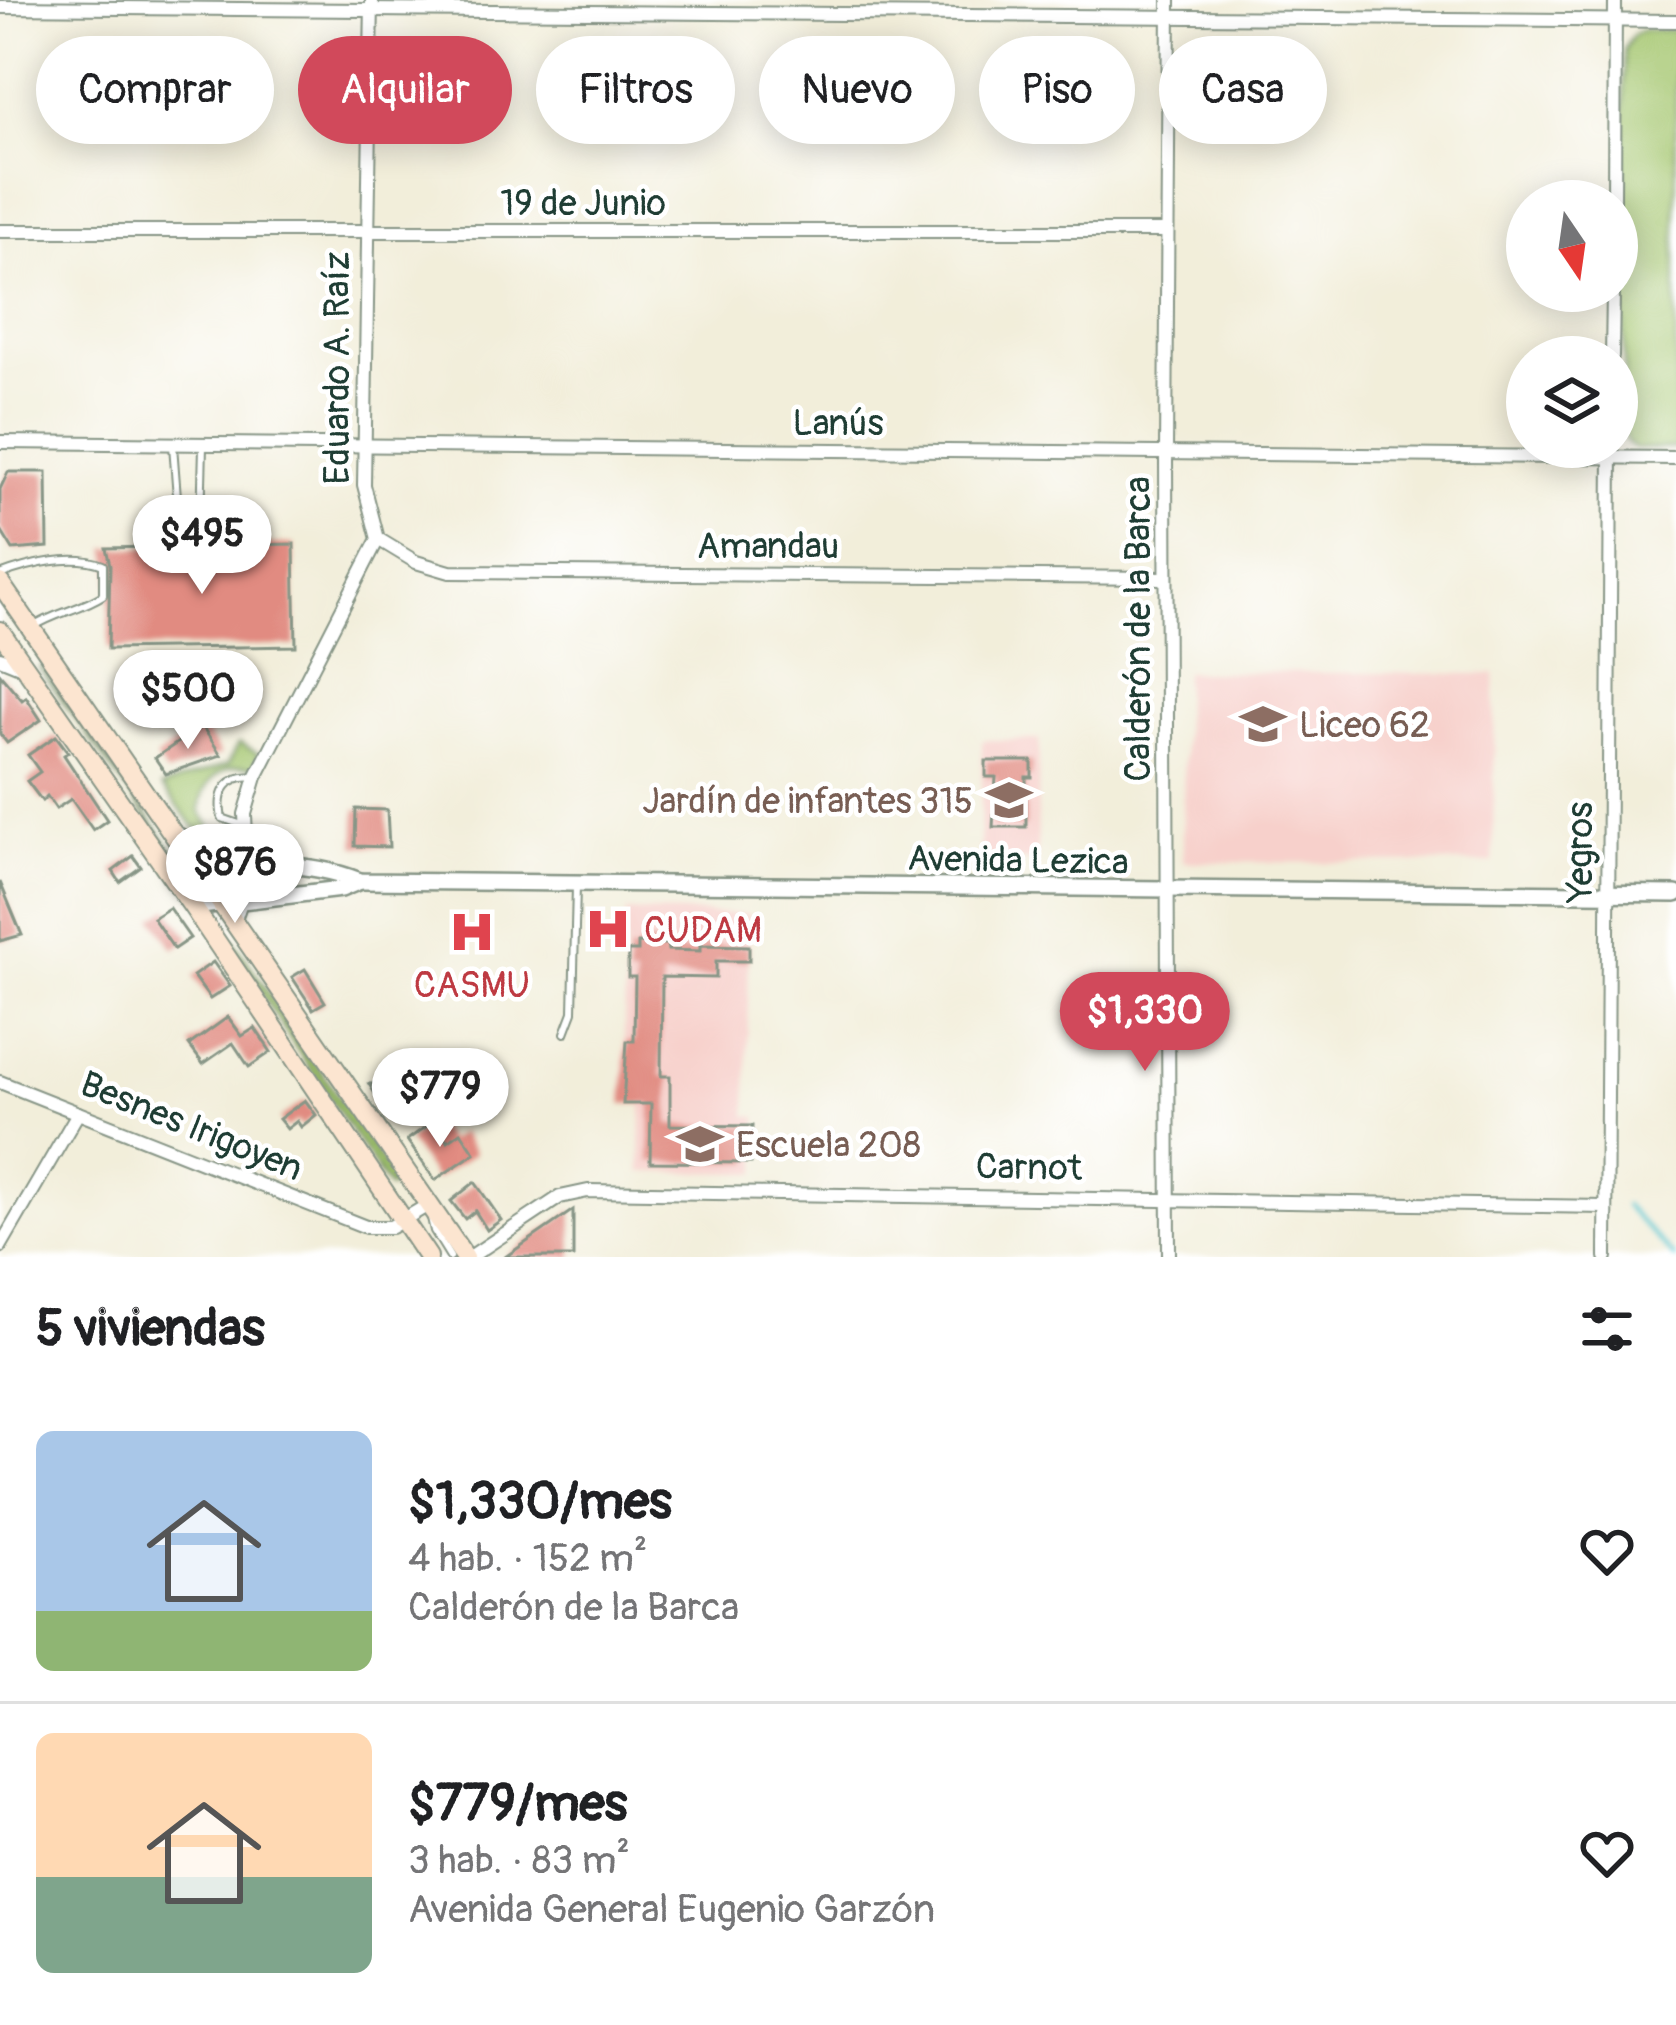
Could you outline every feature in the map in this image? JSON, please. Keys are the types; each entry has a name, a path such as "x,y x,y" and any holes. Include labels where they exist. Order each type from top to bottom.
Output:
{"main road":[{"path":"0,579 30,629 468,1257"},
{"path":"0,631 194,907 428,1257"}],"street":[{"name":"Calderón de la Barca","path":"1169,0 1169,1257"},
{"path":"1614,180 1616,0"},
{"path":"0,7 372,4 1676,21"},
{"name":"Eduardo A. Raíz","path":"372,4 364,449 365,501 378,539"},
{"name":"19 de Junio","path":"0,231 1167,231"},
{"name":"Lanús","path":"0,442 364,449 1506,453"},
{"name":"Lanús","path":"1638,455 1676,458"},
{"name":"Yegros","path":"1606,1257 1611,468"},
{"path":"234,922 245,899 245,826 256,777 378,539"},
{"name":"Amandau","path":"378,539 416,562 450,572 1166,578"},
{"path":"0,658 28,669"},
{"name":"Avenida Lezica","path":"175,834 203,850 248,863 340,873 360,881 1676,894"},
{"name":"Avenida Lezica","path":"194,907 340,890 360,881"},
{"name":"Besnes Irigoyen","path":"0,1082 366,1226 392,1227 405,1222"},
{"path":"0,1247 78,1113"},
{"name":"Carnot","path":"468,1257 575,1192 1605,1207"},
{"path":"405,1222 428,1205"}],"lane":[{"path":"173,446 179,524 185,530 201,522 203,446"},
{"path":"0,579 24,565 87,560 103,565 104,595 80,610 56,613 30,629"},
{"path":"245,826 222,818 221,795 240,775 256,777"},
{"path":"565,1033 573,1012 576,883"},
{"path":"428,1205 434,1232 451,1257"}],"shaded area":[{"path":"1184,672 1495,674 1493,863 1183,862"},
{"name":"Jardín de infantes 315","path":"982,740 1039,740 1037,861 980,860"},
{"path":"626,912 749,914 747,1116 758,1117 758,1173 641,1172 642,1104 623,1104"}],"green space":[{"path":"1642,30 1676,30 1676,449 1638,449 1638,336 1624,336 1624,312 1638,312 1638,180 1624,180 1624,49"},
{"path":"39,668 193,878 192,880"},
{"path":"239,743 259,754 253,767 232,768 216,776 205,791 200,811 215,832 240,834 239,843 229,850 194,826 162,787 228,764"},
{"path":"259,873 320,880 321,882 259,886"},
{"path":"229,938 396,1183 389,1188 226,941"}],"building":[{"path":"8,472 47,472 48,547 13,550 0,529 0,489"},
{"path":"294,544 296,646 108,649 110,565 106,548"},
{"path":"0,674 22,700 26,697 41,720 7,743 0,734"},
{"path":"202,726 221,755 166,774 155,758"},
{"path":"56,736 107,820 93,830 71,799 56,809 47,796 42,801 27,781 40,772 28,755"},
{"path":"986,761 1032,761 1032,777 1026,777 1026,827 993,827 996,777 986,777"},
{"path":"356,809 387,810 389,847 355,846"},
{"path":"133,856 141,867 120,882 113,871"},
{"path":"0,882 22,935 0,941"},
{"path":"169,908 190,938 174,949 153,918"},
{"path":"638,943 700,951 700,945 749,946 749,961 716,961 716,978 662,977 661,1076 670,1076 670,1125 752,1126 751,1163 650,1162 651,1104 623,1104 627,1041 634,1041 635,977 628,977 628,951 638,951"},
{"path":"213,962 230,986 210,999 193,976"},
{"path":"305,969 325,1002 313,1009 292,977"},
{"path":"228,1017 242,1036 255,1028 271,1052 249,1067 233,1043 203,1064 189,1045"},
{"path":"403,1083 404,1102 381,1103 369,1084"},
{"path":"305,1100 316,1115 301,1127 297,1121 287,1129 279,1119"},
{"path":"434,1121 448,1141 461,1132 475,1153 435,1180 407,1140"},
{"path":"475,1182 501,1220 487,1230 475,1211 465,1219 451,1201"},
{"path":"573,1210 573,1257 505,1257"}],"waterway":[{"path":"1625,1206 1674,1257"}],"place":[{"name":"Liceo 62","path":"1263,724"},
{"name":"Jardín de infantes 315","path":"1009,800"},
{"name":"CUDAM","path":"608,929"},
{"name":"CASMU","path":"472,932"},
{"name":"Escuela 208","path":"700,1144"}]}
